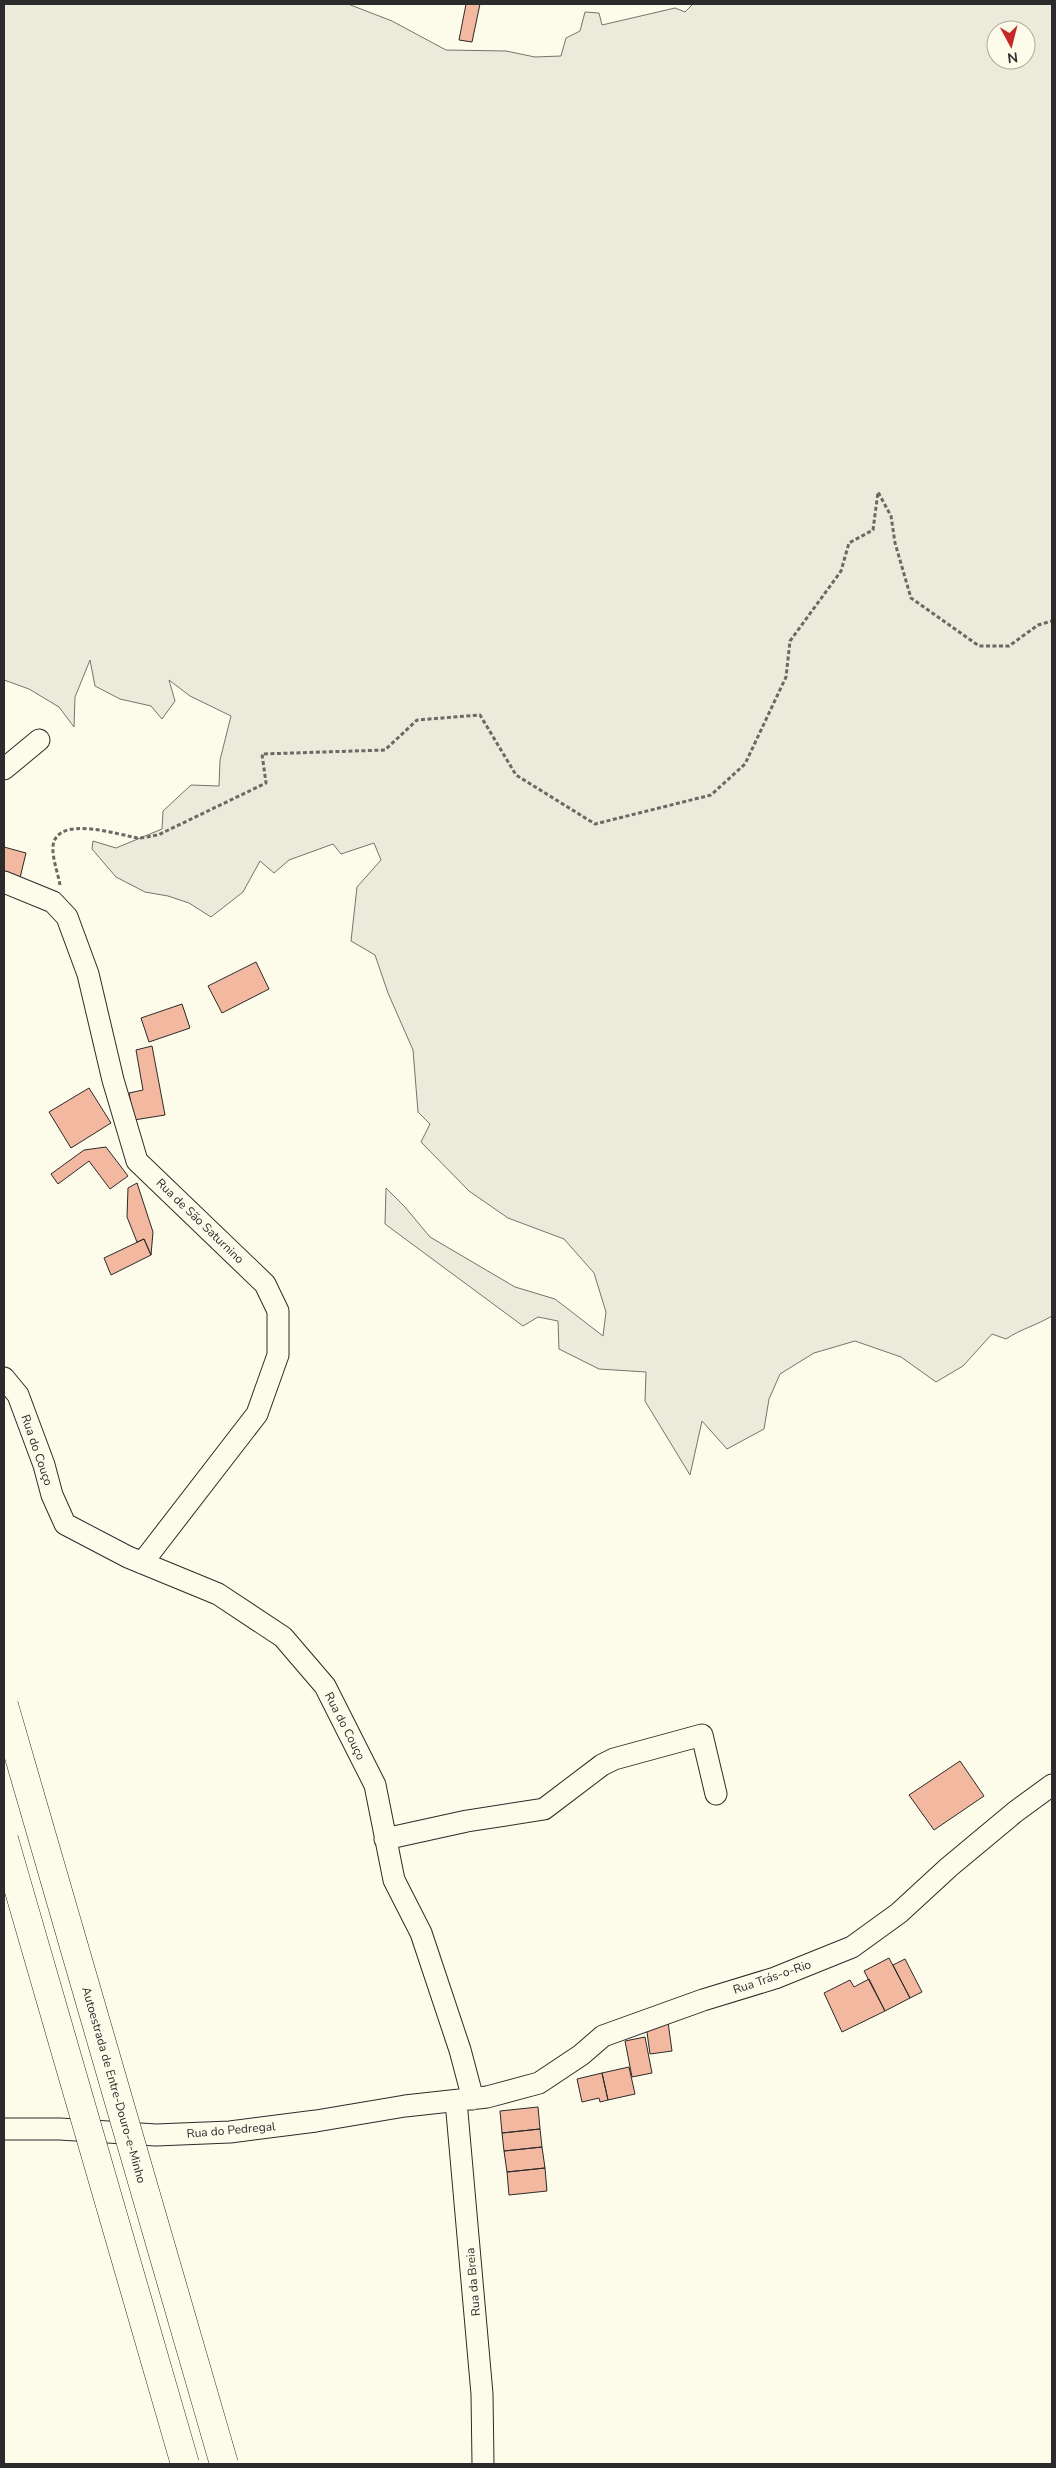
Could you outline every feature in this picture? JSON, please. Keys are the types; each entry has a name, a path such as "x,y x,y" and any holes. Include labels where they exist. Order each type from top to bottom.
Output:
{"highway":[{"name":"Autoestrada de Entre-Douro-e-Minho","path":"4,1705 224,2464"},
{"path":"4,1839 185,2464"}],"street":[{"path":"4,769 39,740"},
{"name":"Rua de São Saturnino","path":"4,882 38,894 53,902 67,917 88,974 112,1080 137,1161 264,1284 278,1311 278,1355 257,1414 142,1563"},
{"name":"Rua do Couço","path":"4,1378 18,1395 44,1465 52,1495 65,1524 142,1563 218,1594 283,1637 325,1686 374,1785 394,1880 421,1934 460,2050 464,2100"},
{"path":"385,1840 467,1822 544,1809 602,1764 702,1735 716,1794"},
{"name":"Rua Trás-o-Rio","path":"464,2100 514,2091 539,2083 581,2055 603,2036 703,2000 774,1978 852,1947 900,1913 1015,1812 1052,1786"},
{"name":"Rua do Pedregal","path":"4,2129 60,2129 156,2135 230,2132 316,2121 404,2106 464,2100"},
{"name":"Rua da Breia","path":"464,2100 482,2394 483,2464"}],"path":[{"path":"62,910 60,884 53,845 56,838 64,831 84,829 141,838 158,835 266,783 262,754 384,750 417,720 480,715 516,775 595,824 711,795 746,764 786,677 790,641 841,571 849,543 873,530 878,492 891,516 895,543 911,598 979,646 1009,646 1038,625 1052,621"}],"shaded area":[{"path":"4,4 348,4 392,21 446,50 506,51 535,57 561,56 566,38 580,31 585,12 599,13 602,25 675,8 685,12 693,4 1052,4 1052,1316 1006,1339 992,1334 963,1366 936,1382 901,1357 855,1341 814,1353 780,1374 769,1399 764,1429 727,1449 702,1421 690,1475 645,1401 646,1372 599,1369 559,1349 558,1321 538,1317 523,1326 385,1224 386,1188 430,1237 515,1287 555,1299 603,1336 606,1312 594,1273 564,1239 508,1218 469,1191 421,1142 430,1124 418,1112 413,1050 388,993 375,955 351,941 357,887 381,860 374,843 341,854 333,844 289,860 274,873 260,861 243,892 211,917 189,903 168,896 145,892 116,877 92,849 93,841 116,848 162,829 163,811 191,785 219,786 220,760 231,716 190,696 169,680 175,701 162,719 151,706 120,699 95,686 90,660 75,697 74,727 59,707 29,689 4,680"}],"building":[{"path":"466,4 480,4 472,42 459,40"},
{"path":"4,847 26,853 19,882 4,878"},
{"path":"256,962 269,989 222,1013 208,986"},
{"path":"182,1004 190,1028 149,1042 141,1018"},
{"path":"152,1046 165,1115 134,1120 129,1093 143,1090 136,1050"},
{"path":"89,1088 111,1123 71,1148 49,1112"},
{"path":"106,1147 128,1176 110,1189 89,1161 58,1184 51,1174 84,1150"},
{"path":"137,1183 153,1232 151,1255 144,1239 137,1242 127,1217 128,1188"},
{"path":"144,1239 151,1255 111,1275 104,1258"},
{"path":"960,1761 984,1796 934,1830 909,1795"},
{"path":"889,1958 910,1998 885,2011 864,1971"},
{"path":"905,1959 922,1992 910,1998 893,1965"},
{"path":"869,1979 885,2011 842,2032 824,1993 850,1980 854,1987"},
{"path":"668,2022 672,2051 650,2054 646,2025"},
{"path":"645,2037 652,2073 632,2077 625,2041"},
{"path":"629,2067 635,2094 608,2100 602,2073"},
{"path":"602,2073 608,2100 600,2102 599,2098 582,2102 577,2079"},
{"path":"538,2107 540,2129 502,2133 500,2111"},
{"path":"540,2129 542,2147 504,2151 502,2133"},
{"path":"542,2147 545,2168 507,2172 504,2151"},
{"path":"545,2168 547,2191 509,2195 507,2172"}]}
